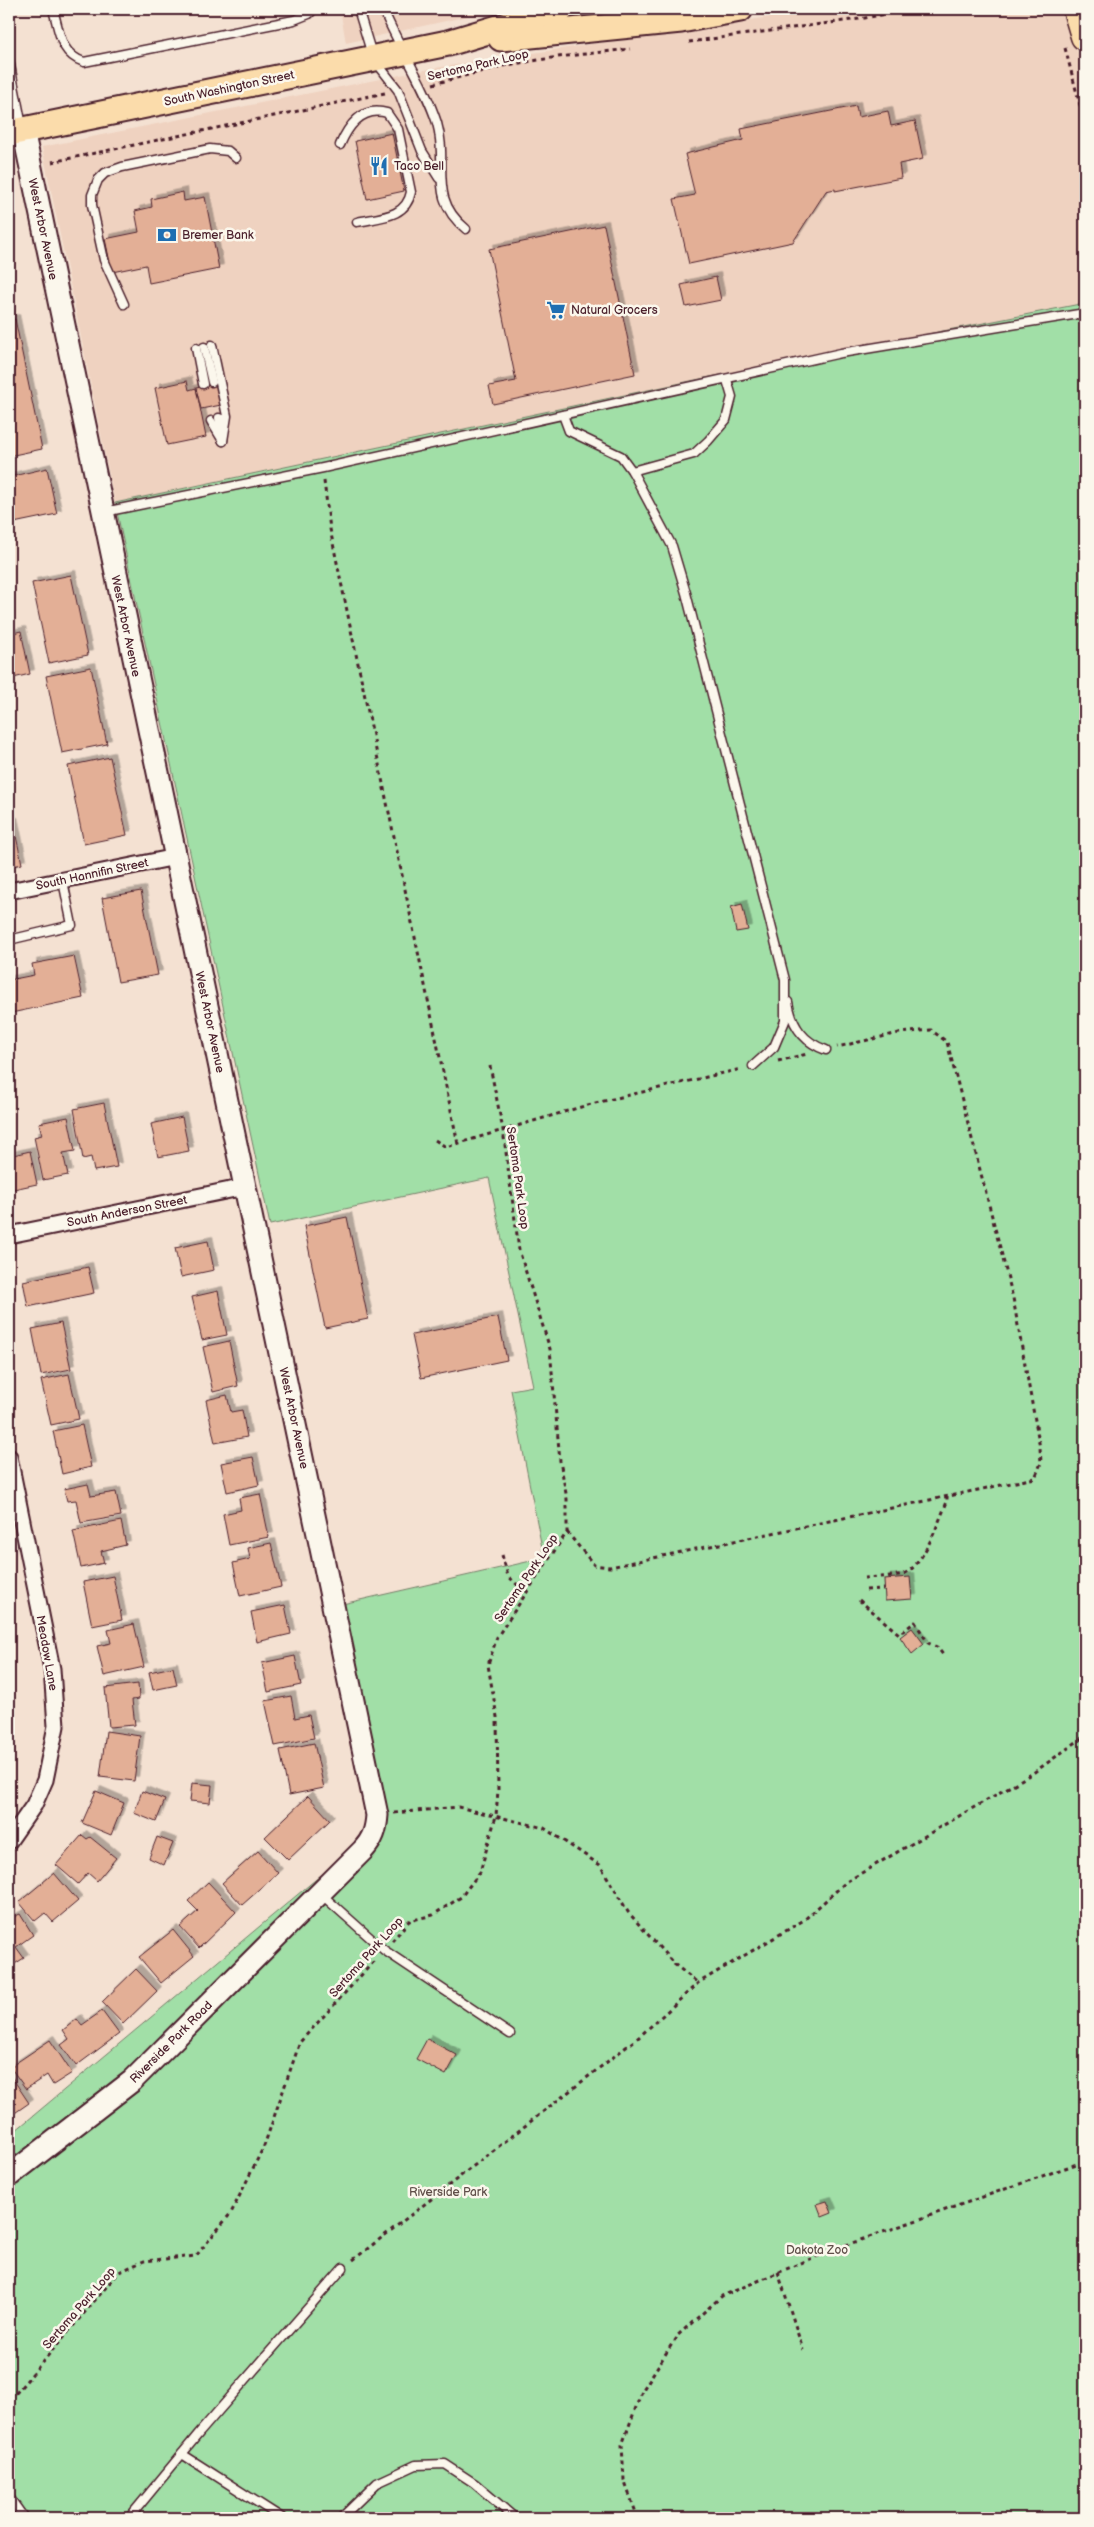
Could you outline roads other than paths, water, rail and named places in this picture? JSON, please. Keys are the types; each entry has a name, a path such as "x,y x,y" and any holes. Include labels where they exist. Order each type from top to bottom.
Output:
{"highway":[{"path":"1075,41 1077,9"}],"main road":[{"name":"South Washington Street","path":"16,132 448,43 561,9"},
{"name":"South Washington Street","path":"448,43 681,24 740,9"},
{"name":"West Arbor Avenue","path":"16,132 102,512 377,1815 376,1829 372,1840 320,1893"},
{"name":"Riverside Park Road","path":"9,2176 84,2120 132,2081 320,1893"}],"street":[{"name":"South Hannifin Street","path":"9,891 176,857"},
{"name":"South Anderson Street","path":"9,1235 245,1187"},
{"name":"Meadow Lane","path":"9,1457 52,1669 56,1726 45,1780 34,1805 9,1841"}],"lane":[{"path":"56,9 54,13 64,50 73,58 84,62 294,20 309,14 314,9"},
{"path":"358,9 373,58 398,90 422,151 439,178 449,210 466,229"},
{"path":"383,9 422,86 437,124 443,161 439,178"},
{"path":"9,60 16,132"},
{"path":"340,145 353,122 370,112 387,113 398,129 411,192 409,202 405,209 397,214 358,222"},
{"path":"124,304 108,273 100,242 92,195 98,180 105,173 122,167 210,149 228,152 236,158"},
{"path":"102,512 323,468 727,380 841,353 1085,313"},
{"path":"212,382 208,346 227,416 223,441"},
{"path":"196,348 203,384"},
{"path":"632,471 694,454 708,441 726,420 732,398 727,380"},
{"path":"563,415 569,431 621,456 632,471 660,520 675,555 785,980 790,1011 797,1028 807,1041 826,1050"},
{"path":"219,418 223,441"},
{"path":"211,421 223,441"},
{"path":"9,940 72,925 63,881"},
{"path":"753,1066 774,1047 785,1021 785,980"},
{"path":"320,1893 384,1950 510,2034"},
{"path":"129,2518 343,2268"},
{"path":"182,2454 282,2518"},
{"path":"341,2518 376,2483 416,2465 445,2464 474,2483 515,2518"},
{"path":"9,2497 24,2518"}],"place":[{"name":"Taco Bell","path":"379,166"},
{"name":"Bremer Bank","path":"167,235"},
{"name":"Natural Grocers","path":"556,310"}],"park label":[{"name":"Riverside Park","path":"448,2192"},
{"name":"Dakota Zoo","path":"817,2250"}]}
